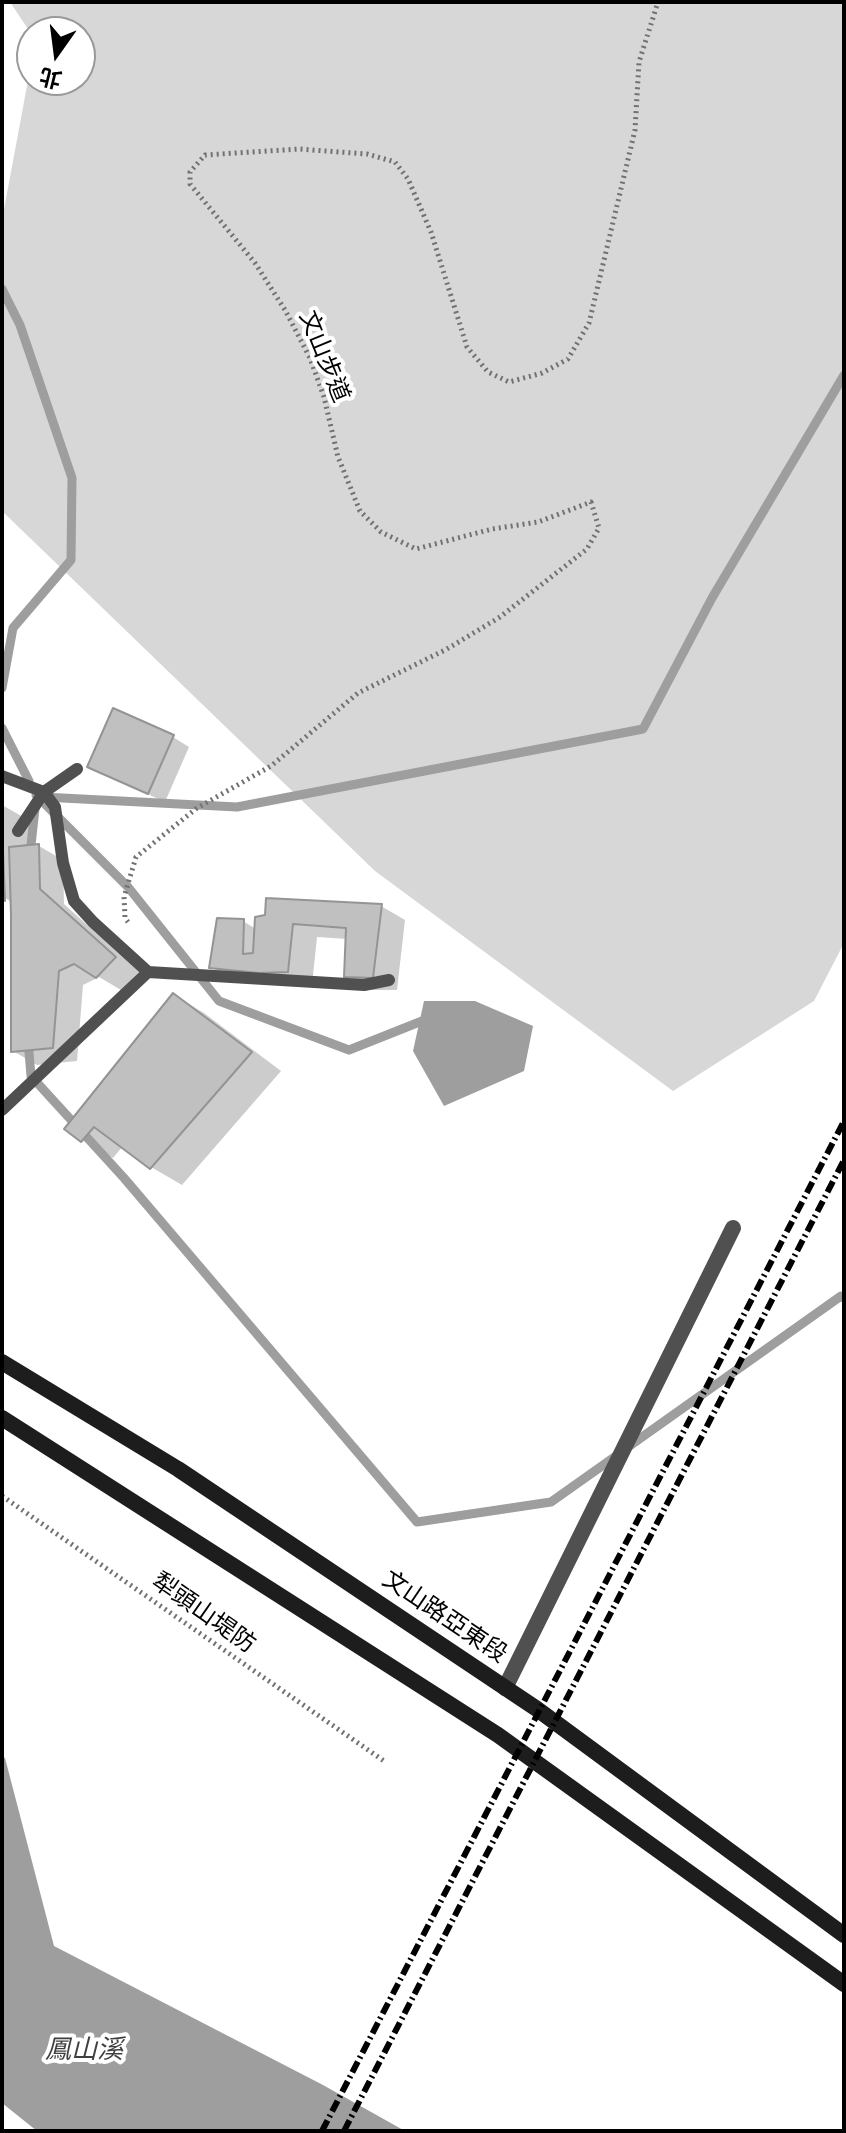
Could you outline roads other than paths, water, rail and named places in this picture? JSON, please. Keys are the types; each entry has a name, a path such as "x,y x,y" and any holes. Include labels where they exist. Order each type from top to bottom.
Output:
{"main road":[{"name":"文山路亞東段","path":"2,1362 178,1469 505,1688 844,1935"},
{"path":"2,1418 498,1735 844,1984"}],"street":[{"path":"505,1688 733,1228"}],"lane":[{"path":"18,831 44,792 77,769"},
{"path":"2,776 44,792 55,807 63,863 74,901 148,972 364,985 389,980"},
{"path":"2,1110 148,972"}],"water":[{"path":"424,1001 475,1001 533,1026 524,1071 444,1106 413,1051"},
{"name":"鳳山溪","path":"2,1756 54,1946 323,2085 405,2131 37,2131 2,2103"}],"waterway":[{"path":"2,289 20,325 72,478 71,560 13,628 2,688"},
{"path":"43,797 237,807 643,729 712,598 844,375"},
{"path":"2,728 29,781"},
{"path":"36,795 128,887 219,1001 349,1050 422,1021 430,1022"},
{"path":"30,854 35,809"},
{"path":"28,1040 31,1076 124,1178 417,1522 551,1502 616,1456"},
{"path":"628,1447 841,1296 844,1298"}],"railway":[{"path":"322,2131 844,1121"},
{"path":"344,2131 844,1160"}]}
